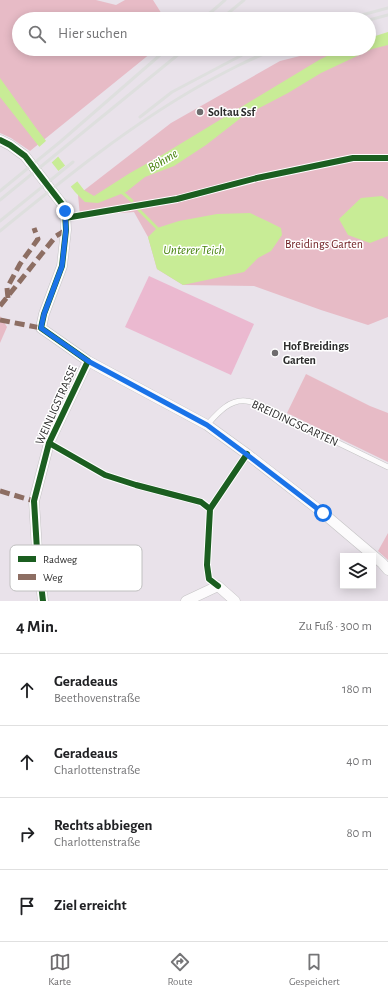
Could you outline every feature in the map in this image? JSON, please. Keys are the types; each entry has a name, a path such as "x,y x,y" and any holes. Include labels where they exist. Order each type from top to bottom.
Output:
{"street":[{"path":"0,140 25,156 62,204 65,211 66,230 62,266 44,314 41,328 88,361 207,425 323,513 382,563 388,570"},
{"name":"WEINLIGSTRASSE","path":"36,545 34,501 49,443 88,361"},
{"path":"186,601 218,586 235,601"},
{"name":"WEINLIGSTRASSE","path":"42,591 43,601"}],"lane":[{"name":"BREIDINGSGARTEN","path":"207,425 231,403 246,401 258,404 388,468"}],"green space":[{"path":"0,0 96,0 116,5 125,0 153,0 161,12 12,12 12,56 147,56 30,151 11,138 0,133"},
{"name":"Breidings Garten","path":"388,34 388,317 368,325 254,286 183,285 157,269 148,237 134,212 80,216 78,195 171,123 280,61 300,56 376,56 376,43"},
{"path":"0,316 7,327 0,343"},
{"path":"306,374 370,406 388,413 388,462 287,413"},
{"path":"388,533 388,560 378,551"}],"shaded area":[{"path":"149,276 254,324 231,375 125,327"}],"water":[{"path":"388,32 388,45 376,48 376,36"},
{"name":"Böhme","path":"327,56 357,56 321,73 288,93 242,117 206,145 174,166 145,177 126,192 98,203 85,202 75,192 0,97 0,78 84,190 94,196"},
{"path":"382,196 388,200 388,236 370,243 348,235 339,219 361,198"},
{"name":"Unterer Teich","path":"250,213 281,228 282,235 271,251 258,258 244,272 183,285 157,269 148,237 157,228 179,221 217,214"}],"pier":[{"path":"46,138 60,155 50,164 38,148 47,140"},
{"path":"67,164 79,180 69,188 57,172"}],"waterway":[{"path":"119,191 132,201"},
{"path":"139,210 157,228"}],"railway":[{"path":"211,12 225,0"},
{"path":"229,12 244,0"},
{"path":"373,12 388,8"},
{"path":"376,18 388,15"},
{"path":"0,191 60,142 159,56"},
{"path":"0,200 176,56"},
{"path":"140,117 172,92 240,56"},
{"path":"0,231 98,153 150,117 221,74 260,56"},
{"path":"0,221 73,162"}],"marked path":[{"path":"8,298 7,288 20,264 38,239 34,228"},
{"path":"0,306 56,236 66,230"},
{"path":"0,320 41,328"},
{"path":"0,491 34,501"}],"cycle path":[{"path":"0,140 25,156 62,204 65,211 66,230 62,266 44,314 41,328 88,361 49,443 34,501 37,545"},
{"path":"65,218 177,199 257,178 353,158 388,158"},
{"path":"49,443 105,475 136,485 201,502 210,509"},
{"path":"218,586 209,579 207,565 210,509 247,454"},
{"path":"42,591 43,601"}],"place":[{"name":"Soltau Ssf","path":"200,112"},
{"name":"Hof Breidings Garten","path":"275,353"}],"route":[{"path":"65,211 66,230 62,266 51,293 41,328 88,361 207,425 323,513"}]}
